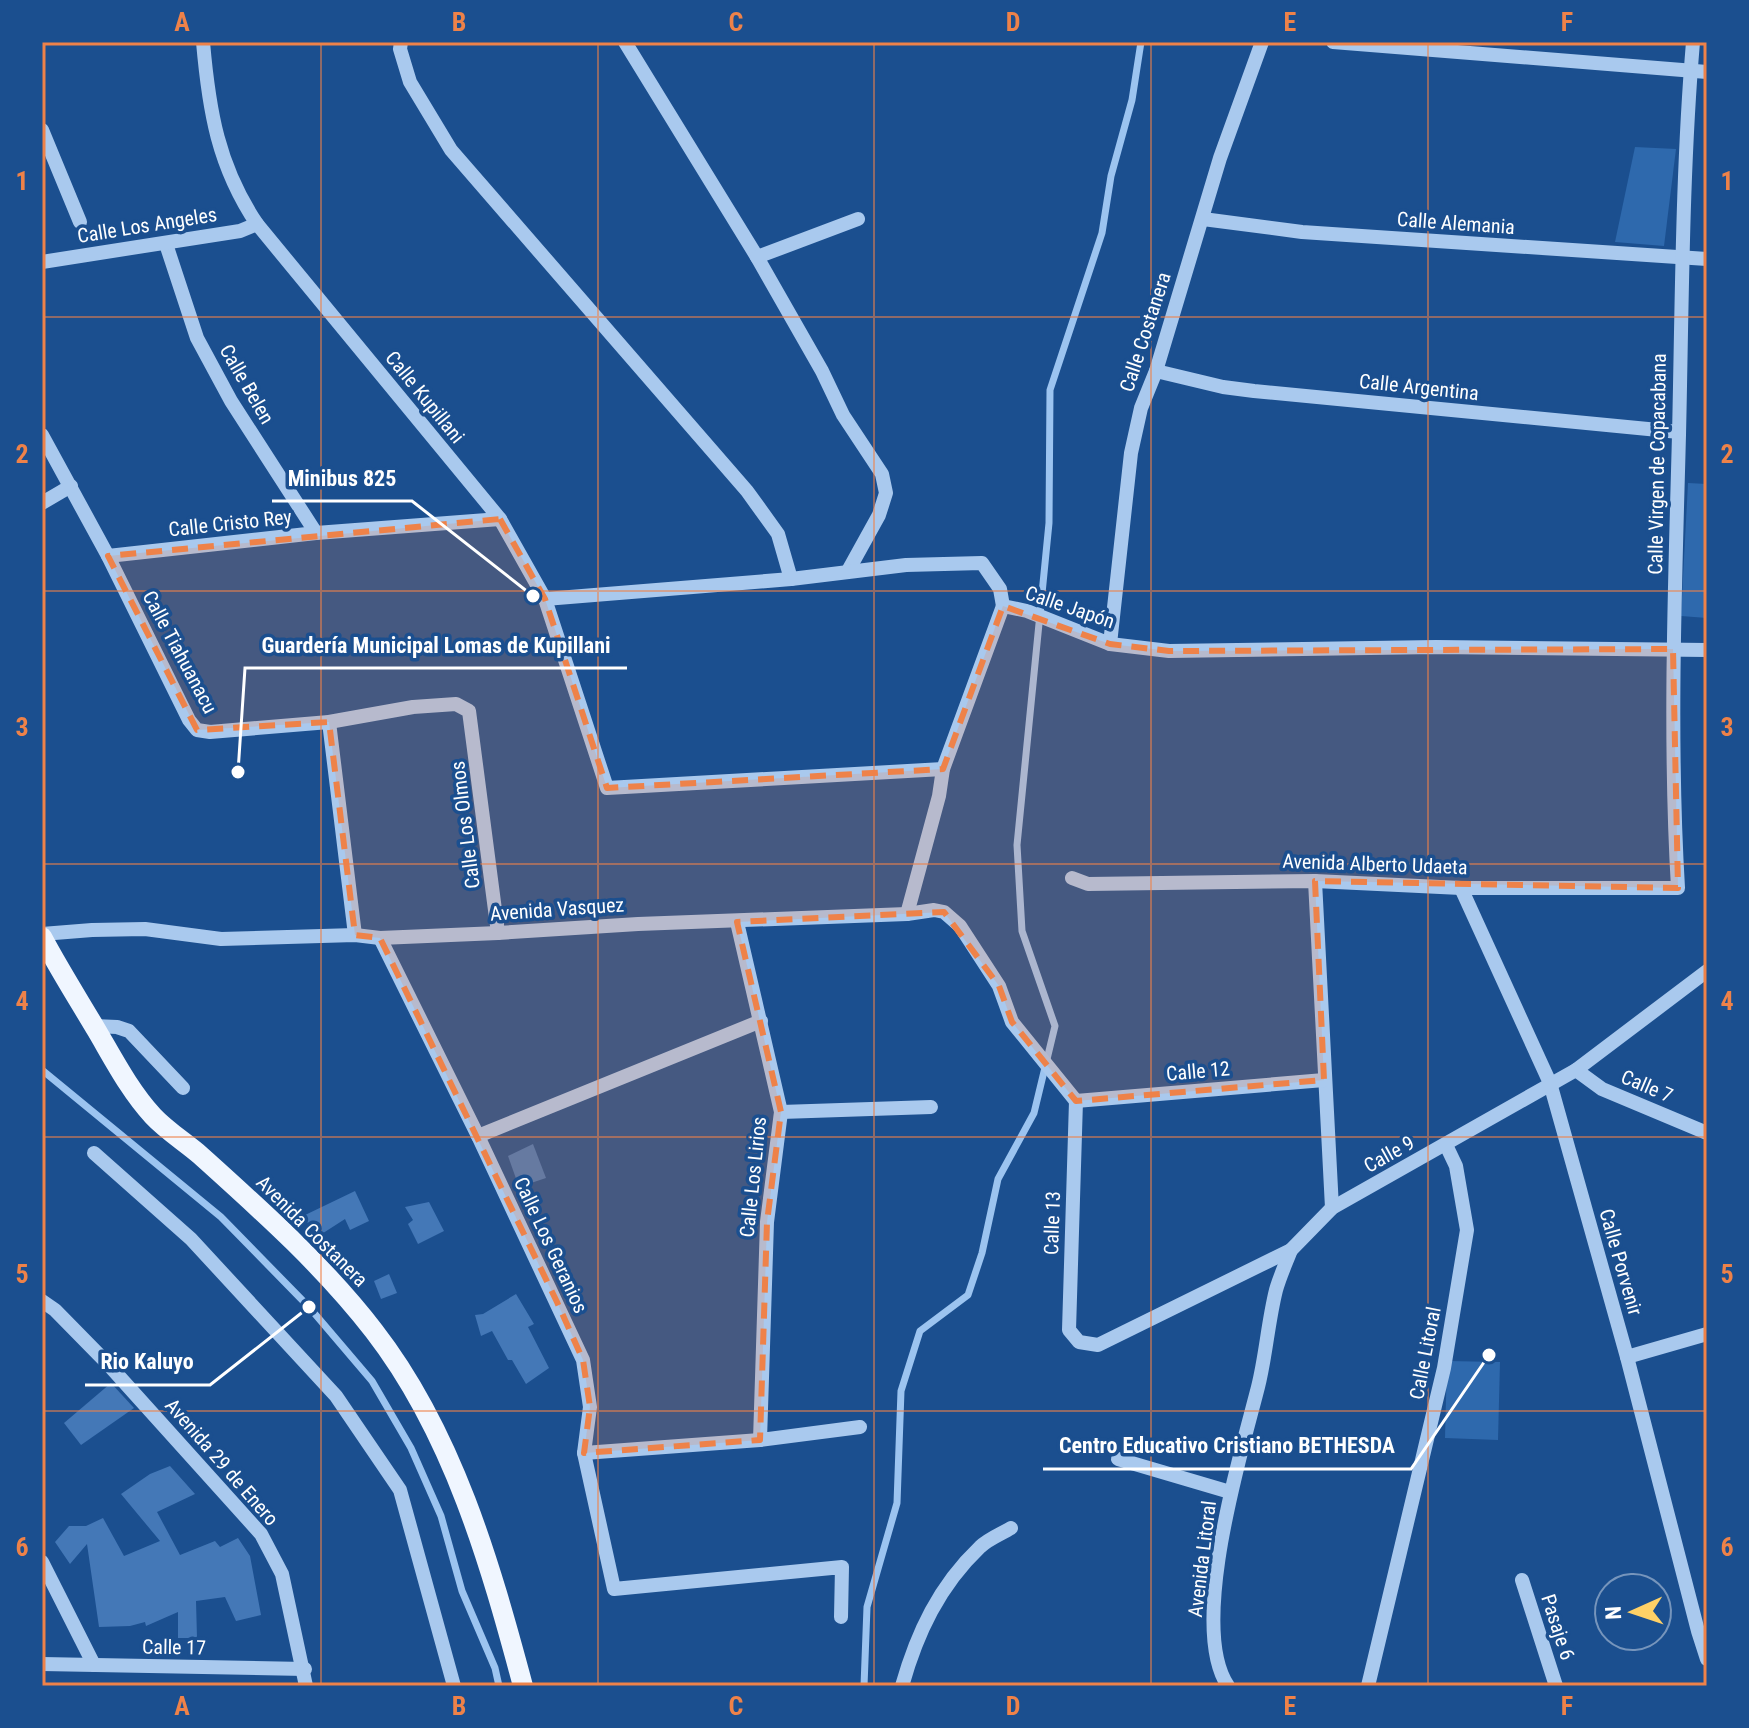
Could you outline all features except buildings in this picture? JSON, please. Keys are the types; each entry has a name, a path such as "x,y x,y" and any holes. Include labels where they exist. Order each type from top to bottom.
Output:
{"main road":[{"name":"Avenida Costanera","path":"42,935 134,1092 155,1118 199,1154 326,1274 404,1372 446,1452 482,1550 523,1686"}],"street":[{"name":"Calle Kupillani","path":"203,42 215,137 240,199 257,224 500,519 545,599 607,788 943,769"},
{"path":"401,42 400,49 410,82 451,150 747,491 778,534 791,579"},
{"path":"625,42 757,257 822,371 843,415 882,474 886,493 879,515 848,571"},
{"name":"Calle Costanera","path":"1103,641 1131,453 1141,408 1156,371 1220,158 1262,42"},
{"path":"1333,42 1707,72"},
{"name":"Calle Virgen de Copacabana","path":"1678,888 1673,649 1681,258 1693,42"},
{"path":"42,130 80,222"},
{"path":"757,257 858,219"},
{"name":"Calle Alemania","path":"1203,219 1302,232 1707,259"},
{"name":"Calle Los Angeles","path":"42,262 240,231 257,224"},
{"name":"Calle Belen","path":"166,244 197,338 231,401 316,533"},
{"name":"Calle Argentina","path":"1156,371 1254,391 1679,432"},
{"name":"Calle Tiahuanacu","path":"42,435 108,556 189,720 197,730 210,732 329,722 413,707 456,704 469,711"},
{"path":"42,503 71,486"},
{"name":"Calle Cristo Rey","path":"108,556 316,533 500,519"},
{"name":"Calle Japón","path":"545,599 791,579 906,565 982,563 1000,589 1003,606 1027,611 1103,641 1169,651 1436,647 1707,650"},
{"path":"907,914 939,796 943,769 1003,606"},
{"name":"Calle Los Olmos","path":"469,711 498,933"},
{"path":"329,722 355,935"},
{"name":"Avenida Alberto Udaeta","path":"1072,878 1088,884 1315,881 1461,888 1678,888"},
{"path":"1315,881 1332,1208"},
{"name":"Calle Porvenir","path":"1461,888 1550,1083 1707,1659"},
{"name":"Avenida Vasquez","path":"42,935 145,929 221,939 355,935 380,938 907,914 934,910 944,912 960,926 999,986 1012,1022 1076,1101"},
{"name":"Calle Los Lirios","path":"737,922 781,1112 767,1222 760,1440"},
{"name":"Calle Los Geranios","path":"380,938 478,1136 583,1360 590,1407 584,1453 614,1589 842,1567 841,1617"},
{"name":"Calle 9","path":"1079,1342 1098,1345 1291,1250 1332,1208 1576,1070 1707,971"},
{"path":"478,1136 761,1021"},
{"path":"94,1026 129,1031 183,1088"},
{"name":"Calle 7","path":"1576,1070 1602,1089 1707,1133"},
{"name":"Calle 12","path":"1076,1101 1324,1080"},
{"name":"Calle 13","path":"1076,1101 1069,1330 1079,1342"},
{"path":"781,1112 931,1107"},
{"name":"Calle Litoral","path":"1368,1686 1444,1368 1467,1230 1456,1166 1446,1145"},
{"path":"94,1153 191,1239 336,1396 400,1490 454,1686"},
{"name":"Avenida Litoral","path":"1228,1686 1214,1653 1214,1613 1230,1492 1259,1384 1276,1290 1291,1250"},
{"name":"Avenida 29 de Enero","path":"42,1301 55,1310 107,1363 261,1534 282,1574 305,1669 306,1686"},
{"path":"1627,1357 1707,1334"},
{"path":"584,1453 760,1440 860,1427"},
{"path":"1118,1459 1230,1492"},
{"path":"902,1686 914,1642 942,1592 981,1546 1011,1528"},
{"path":"42,1562 94,1665"},
{"name":"Pasaje 6","path":"1522,1580 1556,1686"},
{"name":"Calle 17","path":"42,1664 305,1669"}],"highlighted area":[{"path":"500,519 545,599 607,788 943,769 1003,606 1110,644 1169,651 1673,649 1678,888 1315,881 1324,1080 1076,1101 1012,1022 999,986 944,912 737,922 781,1112 767,1222 760,1440 584,1453 590,1407 583,1360 380,938 355,935 329,722 197,730 108,556"}],"shaded area":[{"path":"1635,147 1676,149 1664,246 1615,242"},
{"path":"1688,483 1707,484 1707,618 1681,616"},
{"path":"1447,1361 1500,1362 1498,1440 1445,1438"}],"waterway":[{"path":"864,1686 867,1607 897,1503 901,1391 920,1331 968,1295 982,1253 998,1179 1034,1113 1055,1026 1022,931 1017,845 1049,523 1050,390 1102,233 1111,176 1132,100 1141,42"},
{"path":"42,1070 221,1217 309,1307 372,1381 411,1448 441,1516 462,1591 495,1668 499,1686"}],"place":[{"name":"Minibus 825","path":"533,596"},
{"name":"Guardería Municipal Lomas de Kupillani","path":"238,772"},
{"name":"Rio Kaluyo","path":"309,1307"},
{"name":"Centro Educativo Cristiano BETHESDA","path":"1489,1355"}]}
